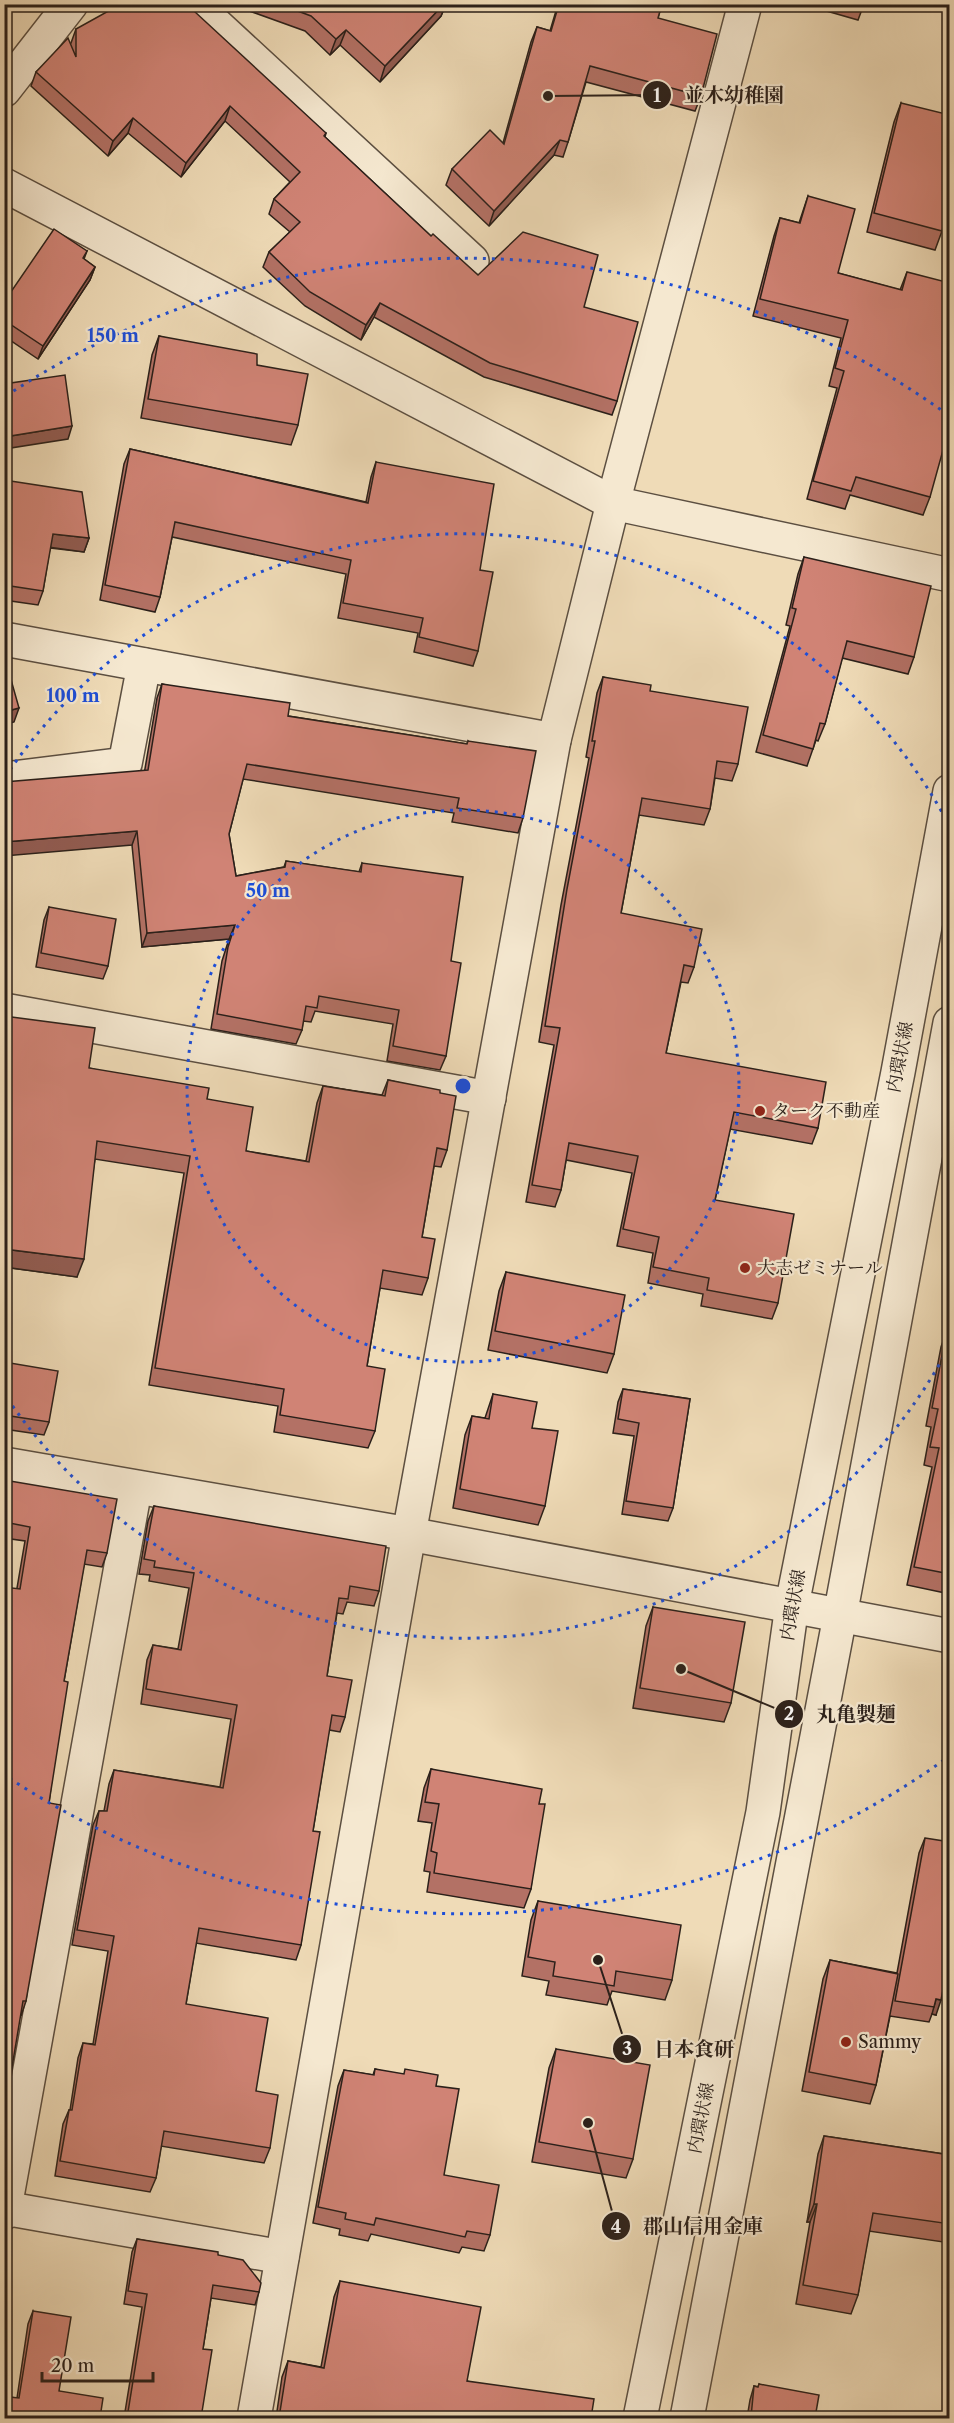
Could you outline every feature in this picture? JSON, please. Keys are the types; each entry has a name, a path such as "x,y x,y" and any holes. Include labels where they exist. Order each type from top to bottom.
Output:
{"street":[{"path":"4,90 71,4"},
{"path":"188,4 199,9 472,261"},
{"path":"254,2418 409,1534 554,740 613,503 745,4"},
{"path":"4,185 613,503 950,575"},
{"path":"4,639 554,740"},
{"path":"4,779 125,764 144,665"},
{"name":"内環状線","path":"640,2418 763,1812 792,1605 898,1072 950,791"},
{"path":"4,1010 489,1098"},
{"path":"687,2418 950,1023"},
{"path":"4,1464 135,1489 409,1534 950,1636"},
{"path":"4,2213 135,1489"},
{"path":"5,2209 282,2257"}],"building":[{"path":"121,4 184,4 194,11 326,133 324,136 431,236 433,234 478,275 523,232 598,255 584,307 638,322 617,401 490,363 380,303 366,325 310,292 269,252 300,222 274,199 300,172 230,106 186,163 133,118 113,141 36,72 68,38 76,57 76,29"},
{"path":"279,4 444,4 385,66 346,30 336,39 311,16"},
{"path":"559,4 662,4 658,18 717,34 701,96 590,66 568,142 560,140 494,211 452,169 490,130 504,144 537,27 551,31"},
{"path":"901,103 950,115 950,202 942,231 874,213"},
{"path":"808,196 855,209 838,273 902,290 907,272 950,283 950,425 930,497 856,477 851,491 813,481 844,371 835,368 848,320 760,299 780,218 800,223"},
{"path":"54,229 87,251 83,258 95,267 43,346 4,320 4,302"},
{"path":"159,336 257,354 257,365 308,374 298,425 148,399"},
{"path":"65,375 72,426 4,437 4,384"},
{"path":"130,449 368,503 376,462 494,484 480,570 493,572 478,651 419,637 423,618 343,603 351,560 175,522 160,597 105,585"},
{"path":"4,480 82,492 89,538 53,534 43,591 4,585"},
{"path":"804,557 931,586 914,657 847,641 825,724 820,723 813,749 763,735 796,609 792,608"},
{"path":"6,662 19,708 4,712 4,663"},
{"path":"603,677 651,685 650,691 748,707 738,764 717,761 710,809 642,798 621,913 702,929 694,967 684,965 666,1053 826,1082 818,1128 734,1112 715,1200 794,1214 778,1303 707,1290 709,1278 653,1267 659,1237 623,1229 638,1156 569,1143 561,1190 532,1185 560,1028 545,1026 567,889 595,741 592,741"},
{"path":"162,684 290,703 288,716 467,744 468,741 536,751 523,818 457,808 459,798 247,764 229,834 236,876 285,867 286,861 361,872 362,863 463,877 451,961 461,963 446,1056 393,1046 399,1010 319,996 317,1008 306,1006 302,1030 217,1014 228,947 235,925 147,933 137,831 4,842 4,782 148,770"},
{"path":"49,907 116,919 108,966 41,953"},
{"path":"4,1016 95,1028 89,1068 209,1088 207,1099 253,1107 246,1151 309,1162 323,1086 385,1096 388,1080 440,1090 440,1093 456,1096 447,1150 437,1148 422,1237 435,1239 428,1278 383,1270 367,1366 385,1369 375,1431 280,1415 284,1389 155,1368 190,1156 97,1141 84,1259 4,1249 4,1195 11,1146 4,1145"},
{"path":"506,1272 625,1295 614,1354 495,1331"},
{"path":"947,1329 950,1329 950,1574 914,1567 939,1448 930,1447 938,1409 932,1408"},
{"path":"4,1362 58,1371 49,1422 4,1415"},
{"path":"623,1389 690,1399 673,1508 626,1501 639,1423 618,1419"},
{"path":"493,1394 537,1402 532,1428 558,1431 545,1506 460,1489 472,1416 489,1419"},
{"path":"4,1480 117,1499 107,1553 87,1550 64,1681 68,1682 49,1803 61,1805 26,2001 23,2001 4,2115 4,1587 20,1589 30,1527 4,1522"},
{"path":"154,1506 386,1546 379,1591 350,1586 348,1599 339,1598 327,1676 352,1680 345,1717 332,1715 313,1831 320,1832 301,1945 199,1928 186,2004 268,2018 256,2091 278,2095 270,2148 164,2131 156,2178 60,2161 69,2110 72,2110 83,2043 95,2045 114,1936 77,1930 99,1811 107,1811 114,1770 223,1788 237,1705 146,1689 153,1645 181,1650 194,1573 154,1567 155,1561 144,1559"},
{"path":"653,1607 745,1622 731,1703 640,1688"},
{"path":"431,1769 542,1789 539,1804 545,1804 531,1889 434,1873 437,1853 431,1851 439,1804 425,1802"},
{"path":"925,1838 950,1842 950,1955 941,2000 936,1999 934,2007 895,2001"},
{"path":"538,1901 681,1925 672,1980 616,1971 614,1986 553,1976 555,1962 528,1957"},
{"name":"Sammy","path":"830,1960 898,1974 876,2085 809,2072"},
{"path":"556,2049 650,2065 633,2159 539,2142"},
{"path":"375,2069 404,2074 405,2069 438,2075 436,2086 459,2089 444,2175 499,2185 490,2235 467,2231 465,2237 376,2218 374,2225 345,2219 346,2213 318,2207 344,2070 374,2075"},
{"path":"824,2136 950,2155 950,2224 873,2213 858,2295 803,2285 817,2204 814,2204"},
{"path":"137,2239 218,2252 218,2255 243,2260 261,2283 259,2292 213,2285 203,2349 212,2350 201,2418 168,2418 128,2412 147,2294 128,2291"},
{"path":"340,2281 481,2307 467,2381 594,2399 591,2418 279,2418 288,2361 324,2368"},
{"path":"33,2311 71,2317 59,2391 103,2398 100,2418 6,2418 9,2397 19,2398"},
{"path":"759,2384 819,2395 815,2418 751,2417 754,2386 758,2387"}],"place":[{"name":"並木幼稚園","path":"548,96"},
{"name":"ターク不動産","path":"760,1111"},
{"name":"大志ゼミナール","path":"745,1268"},
{"name":"丸亀製麺","path":"681,1669"},
{"name":"日本食研","path":"598,1960"},
{"name":"Sammy","path":"846,2042"},
{"name":"郡山信用金庫","path":"588,2123"}]}
